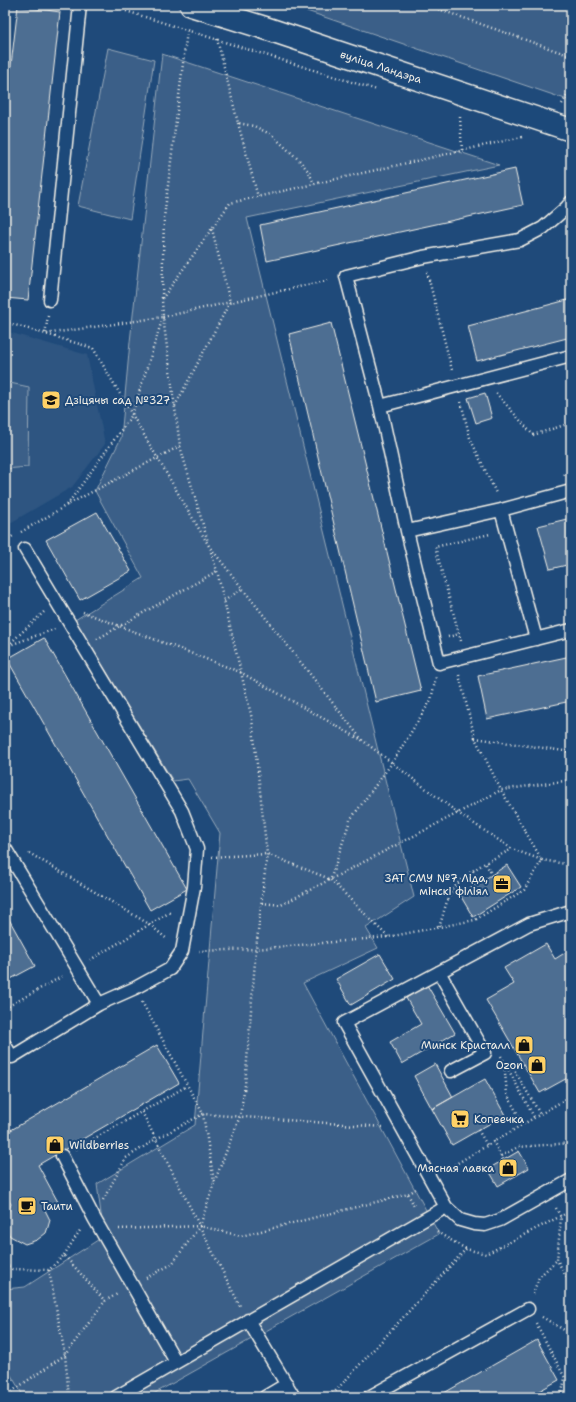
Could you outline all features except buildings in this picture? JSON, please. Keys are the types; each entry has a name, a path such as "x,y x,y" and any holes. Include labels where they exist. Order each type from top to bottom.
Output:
{"street":[{"name":"вуліца Ландэра","path":"191,5 272,30 571,130"}],"lane":[{"path":"50,300 80,5"},
{"path":"571,202 543,228 520,240 423,257 346,276 380,406 439,663 571,630"},
{"path":"380,406 571,356"},
{"path":"408,531 501,510 571,491"},
{"path":"501,510 536,639"},
{"path":"5,1046 12,1057 99,1004 135,988 170,969 182,951 194,887 197,850 182,811 25,549"},
{"path":"5,848 99,1004"},
{"path":"571,911 529,924 344,1023 446,1207 460,1220 485,1225 500,1220 571,1180"},
{"path":"439,972 485,1053 451,1071"},
{"path":"62,1156 94,1218 176,1362"},
{"path":"116,1397 446,1207"},
{"path":"369,1397 528,1309"},
{"path":"248,1320 294,1397"},
{"path":"265,1397 287,1384"}],"path":[{"path":"107,5 384,92"},
{"path":"427,5 571,56"},
{"path":"187,31 164,218 163,317 180,446 217,571 252,719 267,854 256,949 245,1085 240,1116"},
{"path":"217,39 258,197"},
{"path":"462,150 460,117 467,119"},
{"path":"238,123 254,126 272,135 300,161 309,172 314,184"},
{"path":"515,134 528,138"},
{"path":"162,299 230,203 522,137"},
{"path":"175,406 230,302 212,229"},
{"path":"423,257 470,438 495,494 503,492"},
{"path":"45,334 163,317 346,276"},
{"path":"67,505 132,415 163,317"},
{"path":"5,322 93,348 209,546 362,740"},
{"path":"484,379 533,435 571,423"},
{"path":"20,532 67,505 180,446"},
{"path":"562,477 571,469"},
{"path":"506,530 435,547 459,634 460,658 475,738 500,790 542,860"},
{"path":"5,541 15,535"},
{"path":"83,647 217,571"},
{"path":"224,601 243,588"},
{"path":"6,646 56,602 240,672 362,740 458,813 512,848 542,860 571,865"},
{"path":"6,646 69,624"},
{"path":"5,635 6,646"},
{"path":"330,879 350,820 392,763 431,700 439,663"},
{"path":"475,738 571,752"},
{"path":"262,903 281,905 500,790 571,780"},
{"path":"439,928 450,894 460,880 512,848"},
{"path":"26,851 149,924 182,951 256,949 388,937 475,920 524,890 542,860"},
{"path":"196,857 267,854 330,879 388,937"},
{"path":"486,864 492,875"},
{"path":"473,871 480,882"},
{"path":"5,1008 78,968 149,924 192,900"},
{"path":"135,988 203,1114 214,1183"},
{"path":"504,1061 507,1094 523,1124"},
{"path":"521,1061 512,1066 540,1114"},
{"path":"62,1156 187,1086"},
{"path":"443,1172 486,1145 571,1096"},
{"path":"142,1112 248,1320"},
{"path":"5,1264 12,1269 49,1270 64,1255 79,1232 94,1218 126,1158 156,1139 203,1114 403,1128"},
{"path":"478,1130 486,1145"},
{"path":"493,1142 503,1160"},
{"path":"501,1156 518,1147 571,1143"},
{"path":"79,1232 134,1228 200,1226 241,1236 408,1194"},
{"path":"547,1194 561,1217 557,1260 571,1285"},
{"path":"330,1397 466,1249 486,1254 571,1211"},
{"path":"64,1255 105,1301"},
{"path":"557,1260 539,1276 528,1309 565,1378 561,1397"},
{"path":"49,1270 64,1355 69,1397"},
{"path":"528,1309 571,1334"}],"shaded area":[{"path":"289,5 571,5 571,101"},
{"path":"108,48 154,60 130,219 78,206"},
{"path":"162,54 499,165 247,218 414,897 366,928 378,948 303,983 439,1234 148,1397 24,1397 5,1365 5,1289 25,1287 104,1236 97,1184 195,1125 220,833 188,779 173,781 75,620 143,578 95,491 121,438 130,342"},
{"name":"Дзіцячы сад №327","path":"5,331 87,355 105,444 72,487 5,526"},
{"path":"5,382 29,387 28,467 5,469"}],"place":[{"name":"Дзіцячы сад №327","path":"51,400"},
{"name":"ЗАТ СМУ №7 Ліда, мінскі філіял","path":"502,884"},
{"name":"Минск Кристалл","path":"524,1045"},
{"name":"Ozon","path":"537,1065"},
{"name":"Копеечка","path":"460,1119"},
{"name":"Wildberries","path":"55,1145"},
{"name":"Мясная лавка","path":"508,1168"},
{"name":"Таити","path":"27,1206"}]}
